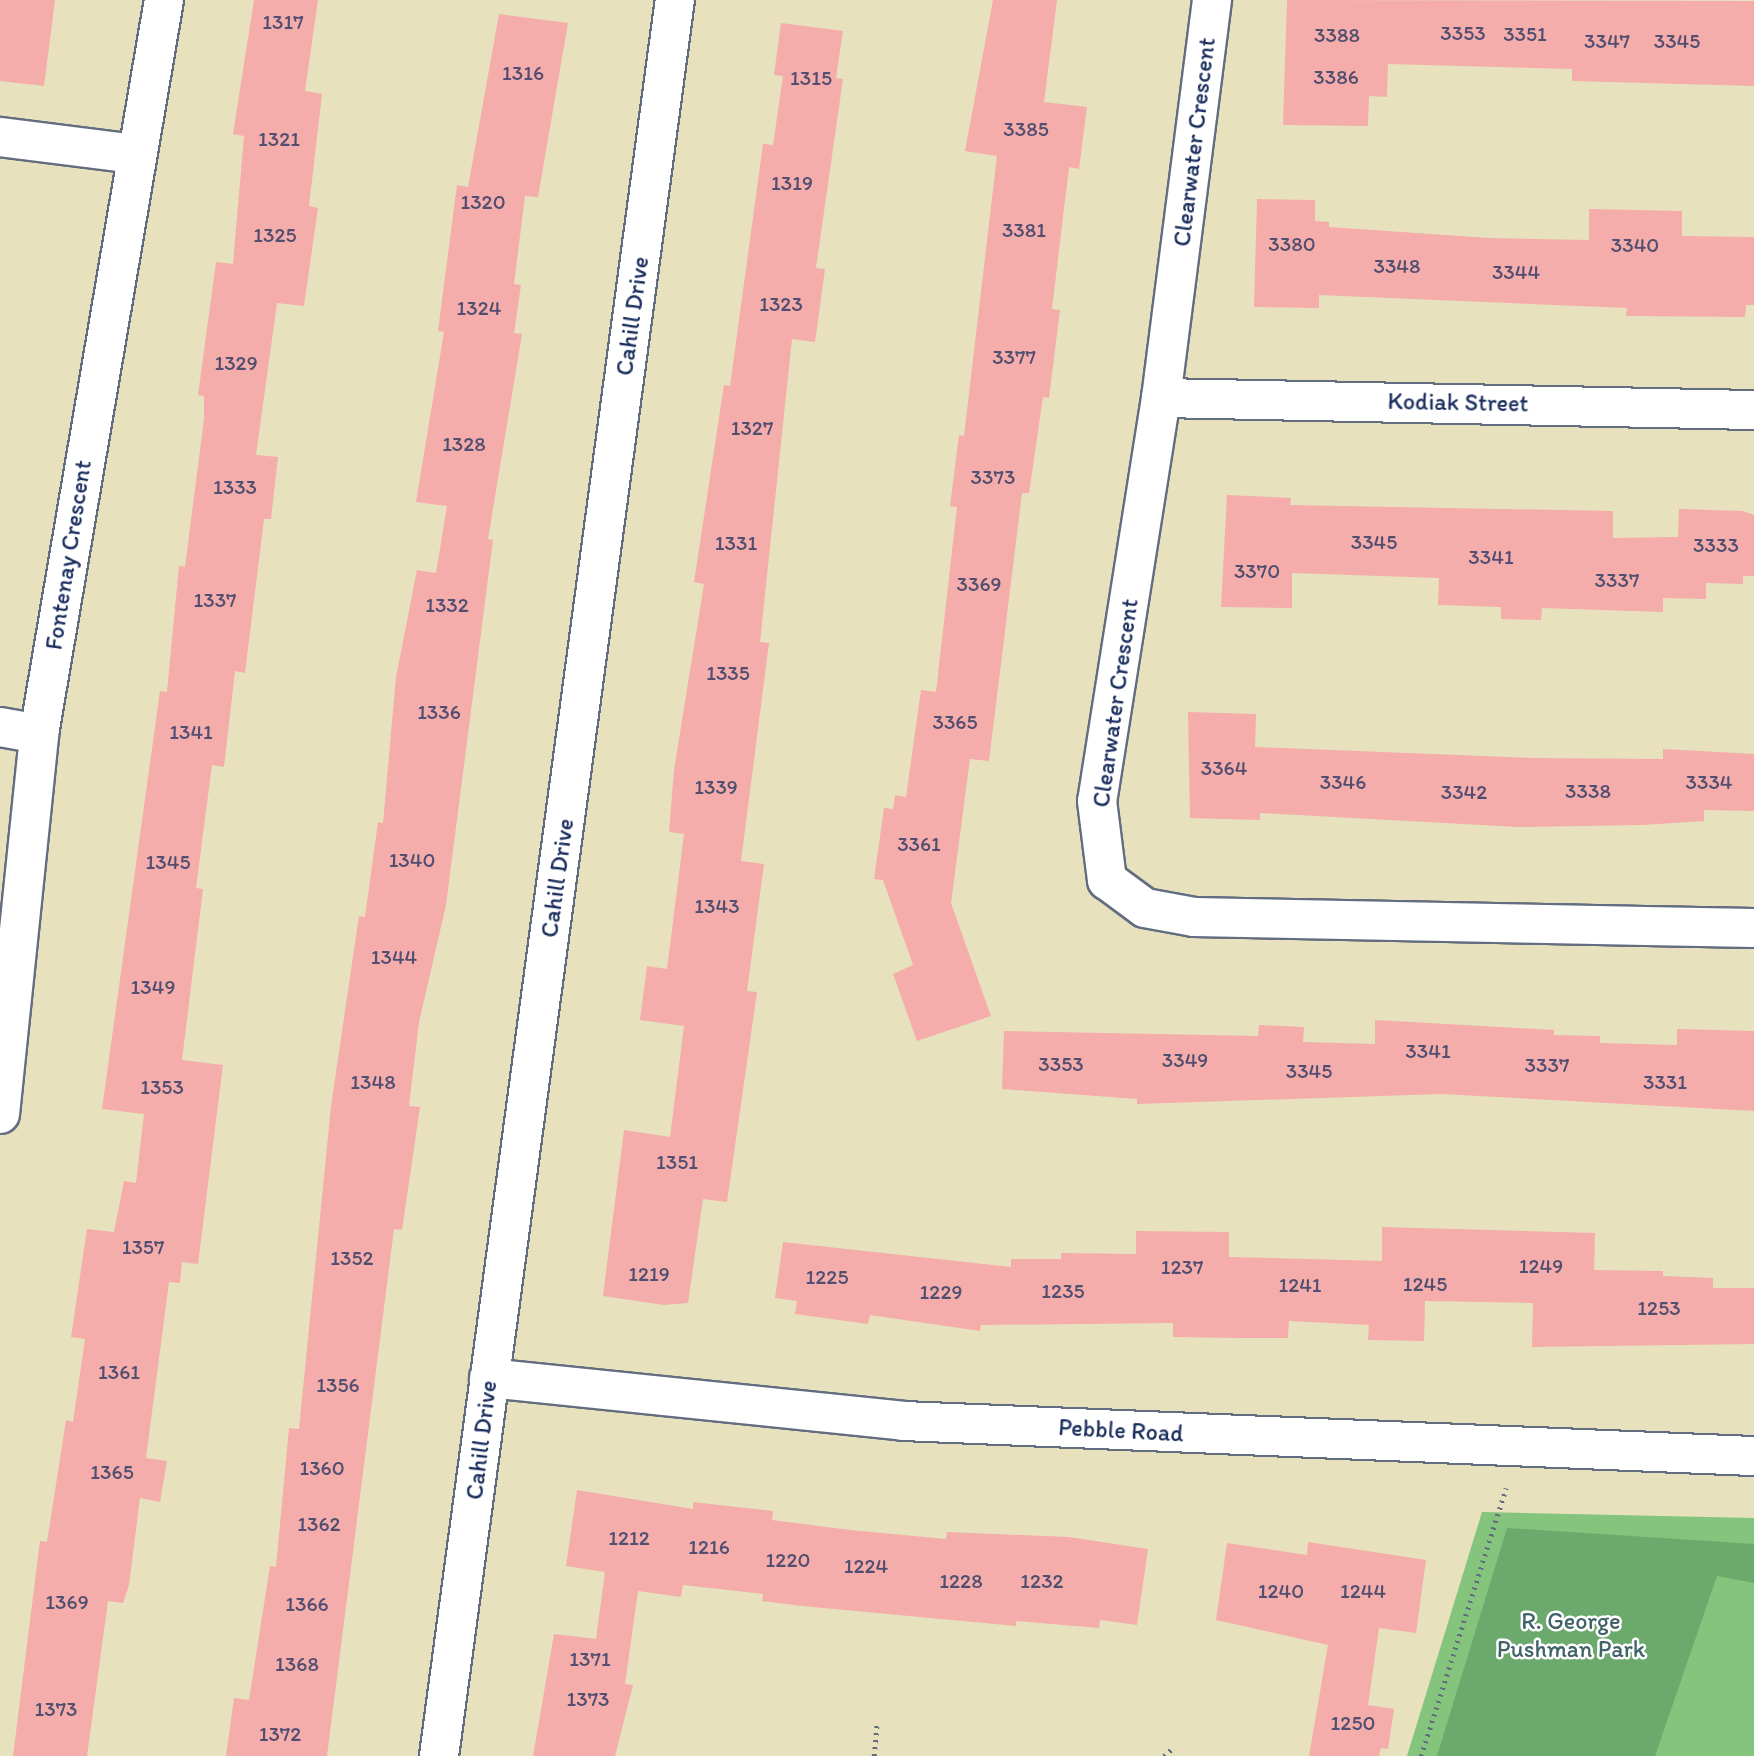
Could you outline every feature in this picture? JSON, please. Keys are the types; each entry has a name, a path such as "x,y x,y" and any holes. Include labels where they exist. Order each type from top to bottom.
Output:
{"street":[{"name":"Fontenay Crescent","path":"0,1114 39,734 135,153 164,0"},
{"name":"Cahill Drive","path":"439,1756 675,0"},
{"name":"Clearwater Crescent","path":"1212,0 1161,398 1097,802 1107,880 1145,908 1194,917 1754,928"},
{"path":"0,137 135,153"},
{"name":"Kodiak Street","path":"1161,398 1754,410"},
{"path":"0,727 39,734"},
{"name":"Pebble Road","path":"489,1378 903,1421 1754,1456"}],"path":[{"path":"1421,1756 1518,1447"},
{"path":"874,1756 877,1722"},
{"path":"1164,1756 1174,1747"}],"green space":[{"name":"R. George Pushman Park","path":"1482,1512 1754,1518 1754,1756 1407,1756"},
{"name":"R. George Pushman Park","path":"1507,1528 1754,1544 1754,1583 1717,1576 1655,1756 1437,1756"}],"building":[{"path":"0,0 55,0 44,86 0,81"},
{"path":"254,0 318,0 305,91 322,94 309,206 318,208 304,306 277,303 256,455 278,457 271,519 264,519 245,673 235,671 224,767 212,765 196,888 203,889 182,1060 223,1065 198,1264 182,1262 180,1283 169,1282 146,1458 167,1461 160,1502 140,1498 129,1585 123,1603 108,1601 87,1756 13,1756 40,1541 47,1542 66,1420 73,1422 85,1339 71,1337 87,1229 114,1232 124,1181 136,1183 144,1114 102,1109 160,691 167,692 179,566 185,567 204,419 204,396 198,395 216,262 233,264 244,136 233,134"},
{"path":"993,0 1057,0 1044,102 1087,107 1079,169 1069,167 1052,309 1060,310 1049,398 1043,397 1029,493 1022,493 989,761 970,759 951,903 991,1016 917,1041 893,974 913,965 883,880 874,879 884,808 893,809 895,795 906,797 921,690 936,692 957,507 950,506 959,435 964,436 997,156 965,151"},
{"path":"1287,0 1754,1 1754,86 1572,81 1572,69 1388,64 1387,97 1369,96 1368,126 1283,125"},
{"path":"499,14 568,23 538,197 525,196 514,284 521,285 514,333 522,334 488,539 493,540 446,905 419,1022 409,1106 420,1107 402,1230 394,1229 327,1756 226,1756 234,1698 249,1700 270,1566 276,1567 289,1428 299,1429 331,1106 359,916 365,917 378,822 383,823 396,677 417,570 436,573 447,506 416,502 444,332 438,331 457,185 468,187"},
{"path":"781,23 843,31 836,78 843,79 816,268 825,269 815,342 792,339 760,642 769,643 741,861 764,864 747,991 757,992 727,1202 703,1199 688,1303 664,1305 603,1296 624,1130 670,1137 684,1026 640,1020 647,966 667,969 684,834 669,832 674,770 704,584 694,582 724,385 730,386 763,144 773,145 783,76 774,75"},
{"path":"1257,199 1315,200 1315,221 1329,222 1329,227 1489,238 1589,240 1589,209 1682,211 1682,236 1754,237 1754,305 1746,305 1745,317 1626,316 1627,308 1319,295 1319,308 1254,307"},
{"path":"1227,495 1291,498 1290,505 1613,511 1613,538 1678,537 1679,509 1742,511 1754,515 1754,576 1743,576 1743,584 1706,583 1706,599 1663,598 1663,612 1542,608 1541,620 1501,619 1501,607 1438,605 1439,578 1292,573 1292,608 1221,607"},
{"path":"1188,712 1256,714 1255,747 1534,758 1663,759 1663,749 1754,754 1754,811 1704,810 1704,821 1518,827 1260,813 1260,820 1190,818"},
{"path":"1375,1020 1554,1030 1554,1035 1600,1036 1600,1043 1677,1045 1677,1029 1754,1031 1754,1111 1441,1094 1137,1104 1137,1099 1002,1089 1004,1031 1258,1036 1259,1025 1304,1027 1303,1042 1375,1044"},
{"path":"1382,1227 1595,1233 1594,1270 1663,1271 1663,1276 1713,1278 1713,1288 1754,1288 1754,1344 1532,1347 1533,1303 1425,1301 1424,1341 1368,1340 1369,1325 1289,1321 1288,1338 1173,1337 1173,1323 981,1325 980,1331 870,1315 868,1324 795,1314 797,1301 775,1298 783,1242 1011,1267 1011,1259 1061,1259 1061,1253 1136,1254 1136,1231 1229,1232 1229,1257 1382,1261"},
{"path":"577,1490 693,1509 693,1502 773,1511 772,1520 850,1530 946,1539 947,1532 1069,1537 1148,1549 1137,1625 1100,1620 1099,1628 1016,1621 1016,1626 802,1606 762,1601 763,1594 683,1585 681,1597 638,1591 625,1684 633,1685 615,1756 533,1756 554,1634 596,1639 605,1572 566,1566"},
{"path":"1308,1542 1426,1560 1416,1633 1379,1628 1368,1705 1394,1709 1388,1749 1381,1748 1379,1756 1309,1756 1328,1645 1216,1620 1227,1543 1307,1555"}]}
